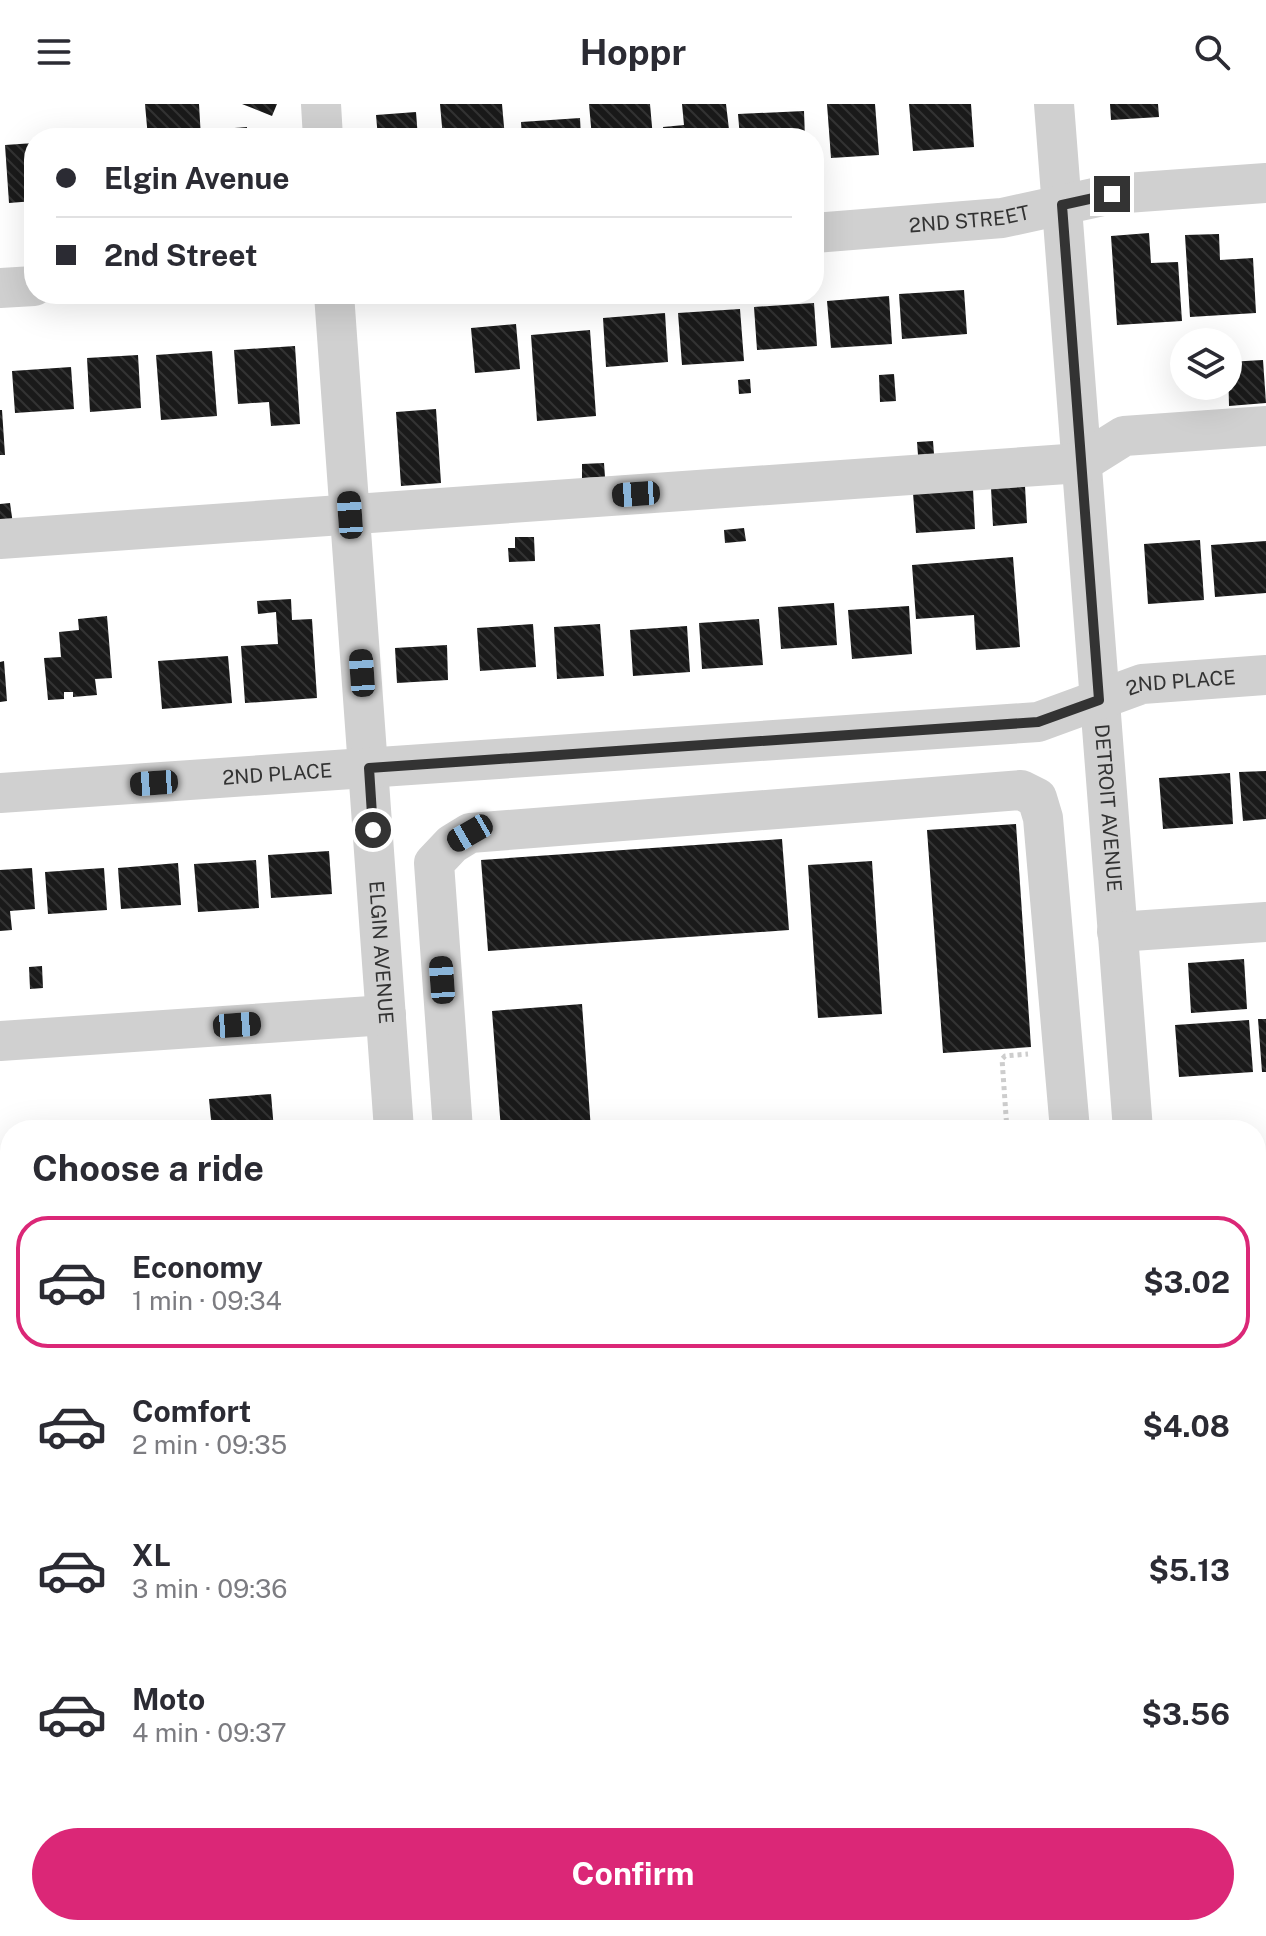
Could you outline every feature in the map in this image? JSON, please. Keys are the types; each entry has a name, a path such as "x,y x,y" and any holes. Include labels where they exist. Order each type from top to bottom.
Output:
{"street":[{"path":"321,104 322,128"},
{"name":"DETROIT AVENUE","path":"1054,104 1132,1120"},
{"name":"2ND STREET","path":"824,232 1002,218 1112,194 1266,183"},
{"path":"0,288 24,287"},
{"name":"ELGIN AVENUE","path":"335,304 393,1120"},
{"path":"0,539 1081,463 1124,436 1266,426"},
{"name":"2ND PLACE","path":"0,793 1038,722 1142,684 1266,675"},
{"path":"885,732 893,800"},
{"path":"452,1120 434,863 452,844 470,833 1021,790 1037,798 1043,818 1069,1120"},
{"path":"1117,932 1266,922"},
{"path":"381,953 440,950"},
{"path":"0,1041 386,1015"},
{"path":"1064,1058 1127,1061"}],"path":[{"path":"1006,1120 1002,1059 1005,1056 1064,1058"}],"building":[{"path":"145,104 199,104 200,128 147,128"},
{"path":"242,104 277,104 272,116"},
{"path":"440,104 502,104 504,128 442,128"},
{"path":"589,104 650,104 652,128 591,128"},
{"path":"682,104 726,104 729,128 663,128 684,125"},
{"path":"827,104 875,104 879,155 831,158"},
{"path":"909,104 971,104 974,147 913,151"},
{"path":"1110,104 1158,104 1159,117 1111,120"},
{"path":"804,111 805,128 739,128 738,114"},
{"path":"416,112 417,128 377,128 376,115"},
{"path":"580,118 580,128 521,128 521,122"},
{"path":"24,144 24,202 9,203 5,145"},
{"path":"1149,233 1151,263 1178,262 1182,321 1117,325 1111,236"},
{"path":"1219,234 1220,260 1253,258 1256,313 1190,317 1185,235"},
{"path":"964,290 967,334 902,339 899,294"},
{"path":"889,296 892,344 831,348 827,301"},
{"path":"814,304 817,346 757,350 754,307"},
{"path":"740,309 744,361 682,365 678,313"},
{"path":"665,313 668,362 606,367 603,318"},
{"path":"516,324 520,369 475,373 471,328"},
{"path":"590,330 596,416 537,421 531,335"},
{"path":"295,346 300,424 271,426 269,402 238,404 234,350"},
{"path":"212,351 217,416 161,420 156,355"},
{"path":"138,355 141,408 90,412 87,358"},
{"path":"1263,360 1266,403 1229,406 1229,400 1242,400 1242,361"},
{"path":"71,367 74,409 15,413 12,371"},
{"path":"894,374 896,401 880,402 879,375"},
{"path":"750,379 751,393 739,394 738,380"},
{"path":"436,409 441,483 401,486 396,412"},
{"path":"2,410 5,455 0,455"},
{"path":"933,441 934,454 918,455 917,442"},
{"path":"604,463 605,477 582,478 582,464"},
{"path":"1025,486 1027,523 993,526 991,488"},
{"path":"973,489 975,529 916,533 913,493"},
{"path":"10,503 13,524 0,525 0,504"},
{"path":"744,528 746,541 725,543 724,530"},
{"path":"515,537 534,537 535,561 509,562 508,548 515,548"},
{"path":"1200,540 1204,600 1148,604 1144,544"},
{"path":"1266,541 1266,593 1215,597 1211,545"},
{"path":"1013,557 1020,647 976,650 974,615 916,619 912,565"},
{"path":"291,599 292,620 312,619 317,698 245,703 241,646 278,644 276,612 258,614 257,601"},
{"path":"834,603 837,645 781,649 778,607"},
{"path":"909,606 912,654 852,659 848,610"},
{"path":"107,616 112,678 95,679 97,695 73,697 73,692 64,692 64,699 48,700 44,658 61,657 59,632 79,630 78,619"},
{"path":"759,619 763,665 702,669 699,623"},
{"path":"533,624 536,667 480,671 477,628"},
{"path":"600,624 604,676 557,679 554,627"},
{"path":"687,626 690,672 633,676 630,630"},
{"path":"447,645 448,680 397,683 395,648"},
{"path":"228,656 232,703 162,709 158,661"},
{"path":"4,661 7,701 0,702 0,662"},
{"path":"1266,771 1266,819 1243,821 1239,772"},
{"path":"1230,773 1233,824 1163,829 1159,778"},
{"path":"1016,824 1031,1047 943,1053 927,830"},
{"path":"782,839 789,930 488,951 481,860"},
{"path":"329,851 332,894 271,898 268,855"},
{"path":"256,860 259,908 198,912 194,864"},
{"path":"872,861 882,1014 818,1018 808,865"},
{"path":"178,863 181,905 121,909 118,868"},
{"path":"32,868 35,909 10,911 12,930 0,931 0,870"},
{"path":"104,868 107,910 48,914 45,872"},
{"path":"1244,959 1247,1009 1191,1013 1188,963"},
{"path":"42,966 43,988 30,989 29,967"},
{"path":"582,1004 590,1120 500,1120 492,1011"},
{"path":"1258,1019 1266,1019 1266,1072 1262,1072"},
{"path":"1249,1020 1253,1072 1179,1077 1175,1025"},
{"path":"271,1094 273,1120 211,1120 209,1099"}],"route":[{"path":"373,830 369,768 1038,722 1099,700 1062,205 1112,194"}]}
